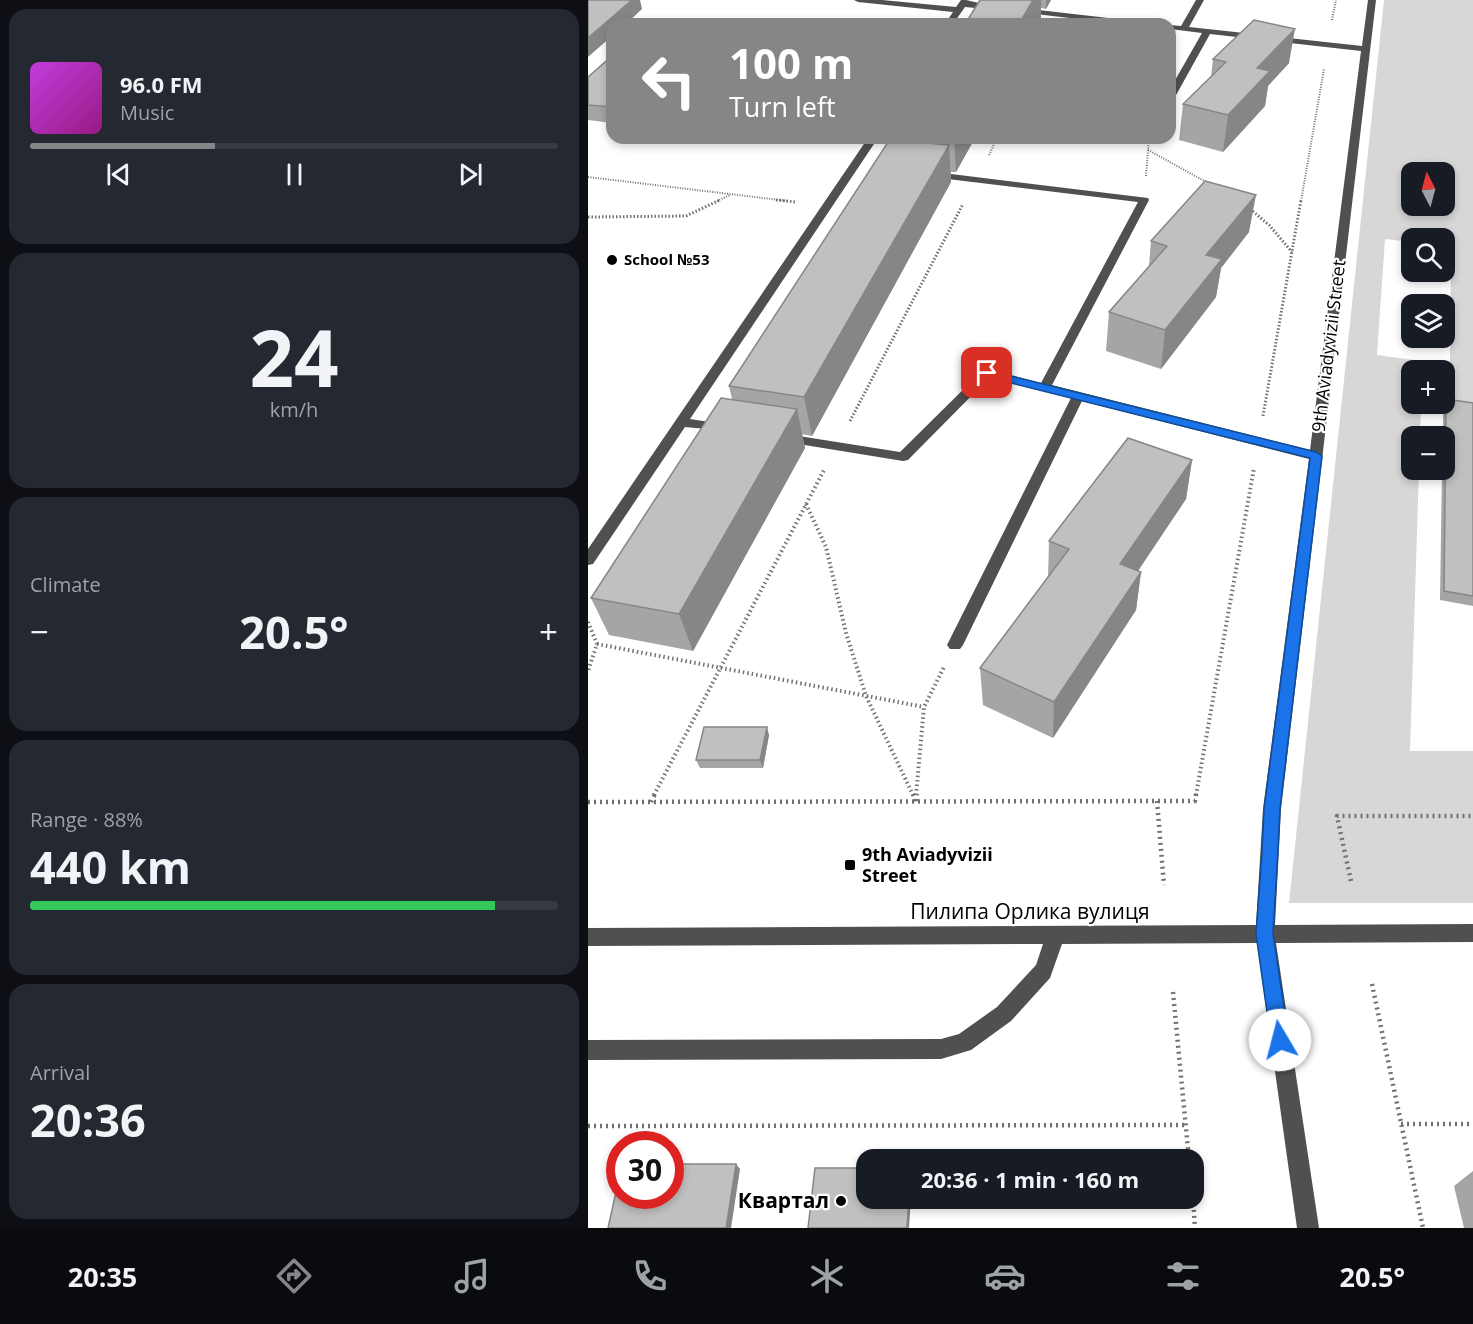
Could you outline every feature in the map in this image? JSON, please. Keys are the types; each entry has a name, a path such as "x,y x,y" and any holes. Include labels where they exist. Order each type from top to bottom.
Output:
{"street":[{"path":"858,0 963,4 1089,18"},
{"path":"1183,28 1200,0"},
{"name":"9th Aviadyvizii Street","path":"1308,1228 1265,934 1272,809 1372,0"},
{"path":"954,18 963,4"},
{"path":"1176,27 1366,49"},
{"path":"1176,87 1208,31"},
{"path":"588,560 827,206 859,166 870,144"},
{"path":"935,175 1144,200 1044,388"},
{"path":"770,436 903,457 987,373 1316,456"},
{"path":"955,645 1078,396"},
{"path":"681,422 737,430"},
{"name":"Пилипа Орлика вулиця","path":"589,941 1473,933"},
{"path":"588,1050 941,1049 964,1043 1004,1014 1043,971 1056,935"}],"path":[{"path":"588,802 1195,801 1336,0"},
{"path":"1144,200 1148,144"},
{"path":"1148,150 1209,184"},
{"path":"588,177 827,206"},
{"path":"588,217 686,216 732,195"},
{"path":"1246,207 1269,225 1292,252"},
{"path":"806,504 826,547 846,633 866,696 916,801"},
{"path":"588,621 597,644 588,671"},
{"path":"597,644 924,707"},
{"path":"916,801 924,707 955,645"},
{"path":"1157,801 1164,885"},
{"path":"1351,881 1337,816 1473,816"},
{"path":"1372,984 1423,1228"},
{"path":"1173,992 1188,1149"},
{"path":"1401,1124 1473,1124"},
{"path":"588,1126 1186,1125"},
{"path":"1194,1209 1195,1228"}],"shaded area":[{"path":"1384,0 1473,0 1473,407 1455,404 1455,360 1450,360 1450,348 1455,348 1455,294 1451,294 1451,282 1455,282 1455,228 1401,228 1401,241 1385,239 1377,355 1414,360 1401,360 1401,414 1421,414 1420,426 1401,426 1401,480 1419,480 1410,751 1473,751 1473,903 1289,903"}],"building":[{"path":"588,0 632,0 611,18 606,18 606,22 588,38"},
{"path":"980,0 1033,0 1022,18 969,18"},
{"path":"1254,20 1295,29 1257,68 1270,71 1228,115 1183,104 1226,62 1213,59"},
{"path":"606,61 606,106 588,105 588,77"},
{"path":"887,144 949,145 804,397 729,386"},
{"path":"1205,181 1256,195 1206,255 1222,259 1165,330 1109,312 1167,246 1151,241"},
{"path":"721,398 797,409 679,614 591,598"},
{"path":"1455,400 1473,403 1473,596 1444,591 1445,480 1455,480 1455,426 1446,426 1446,414 1455,414"},
{"path":"1128,438 1192,460 1120,564 1141,572 1054,702 980,668 1069,549 1049,541"},
{"path":"704,727 767,727 760,760 696,760"},
{"path":"684,1164 736,1164 726,1228 608,1228 612,1209 684,1209"},
{"path":"815,1168 856,1168 856,1209 908,1209 907,1228 808,1228"}],"place":[{"name":"School №53","path":"612,260"},
{"name":"9th Aviadyvizii Street","path":"850,865"},
{"name":"Квартал","path":"841,1201"}],"route":[{"path":"987,373 1316,456 1272,809 1265,934 1280,1040"}]}
